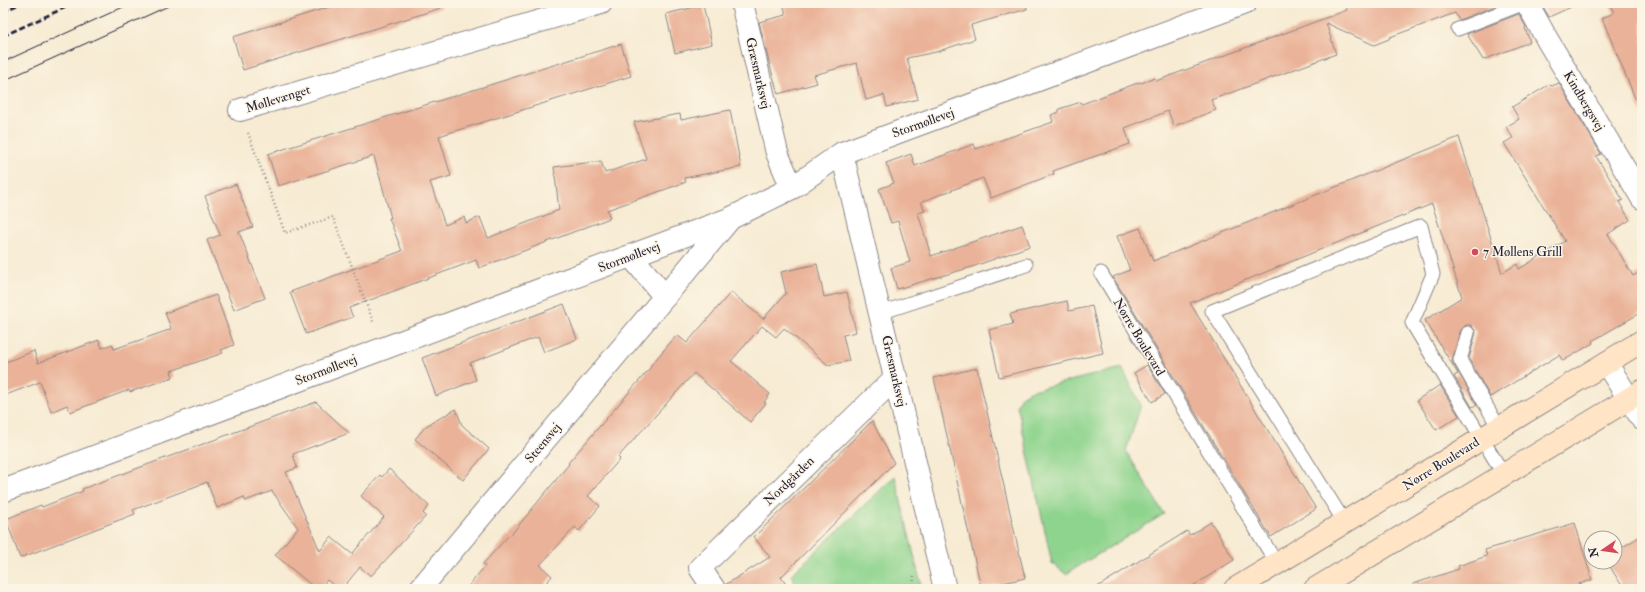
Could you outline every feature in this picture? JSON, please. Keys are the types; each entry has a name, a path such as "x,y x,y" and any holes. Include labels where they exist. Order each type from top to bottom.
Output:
{"street":[{"name":"Møllevænget","path":"240,110 601,3"},
{"name":"Græsmarksvej","path":"742,3 777,153 792,188"},
{"name":"Stormøllevej","path":"3,491 729,219 792,188 842,153 1246,3"},
{"name":"Kindbergsvej","path":"1526,3 1642,198"},
{"name":"Græsmarksvej","path":"842,153 946,589"},
{"name":"Steensvej","path":"420,589 729,219"},
{"path":"631,256 665,297"},
{"name":"Nørre Boulevard","path":"1235,589 1642,341"},
{"path":"1606,363 1635,394 1642,419"},
{"name":"Nordgården","path":"714,589 700,568 896,376"},
{"path":"1315,589 1635,394"}],"lane":[{"path":"1458,29 1526,3"},
{"path":"1345,523 1212,311 1421,226 1433,274 1412,323 1491,433"},
{"path":"880,313 1026,265"},
{"name":"Nørre Boulevard","path":"1101,273 1277,564"},
{"path":"1468,333 1460,360 1491,433 1504,474"}],"path":[{"name":"Møllevænget","path":"240,110 286,233 333,217 383,349"}],"green space":[{"path":"1122,368 1141,405 1126,451 1164,514 1066,574 1052,563 1017,405 1021,396 1029,391"},
{"path":"895,476 922,589 799,589 791,575"}],"building":[{"path":"342,3 440,3 441,8 243,70 233,37"},
{"path":"783,3 1026,3 1027,9 971,25 975,39 936,52 907,58 918,99 887,107 884,95 866,100 857,63 814,75 817,83 778,94 759,22 786,15"},
{"path":"1345,3 1503,3 1459,20 1455,13 1390,37 1389,39 1374,45 1326,23 1336,54 1211,100 1216,110 1174,126 1168,111 1125,128 1130,144 1053,171 1054,174 991,198 983,178 921,202 925,211 918,213 931,256 1022,225 1030,246 972,267 897,289 891,268 910,262 898,221 891,223 879,189 894,183 886,163 911,154 915,166 974,144 976,149 1053,122 1051,115 1059,112 1059,109 1081,102 1082,104 1140,82 1141,83 1155,78 1156,81 1347,10"},
{"path":"1541,3 1580,3 1549,17"},
{"path":"1609,3 1642,3 1642,115 1602,18 1614,13"},
{"path":"703,5 712,44 675,53 666,14"},
{"path":"1519,14 1526,27 1525,28 1530,42 1483,60 1467,34"},
{"path":"621,44 631,76 439,136 451,176 430,182 445,225 464,217 466,223 480,217 488,238 559,210 554,167 601,161 605,173 646,159 634,122 680,114 681,120 730,110 741,167 684,178 686,182 607,210 610,218 479,268 476,260 349,308 353,317 306,334 290,292 402,251 389,218 391,218 374,156 278,186 268,154"},
{"path":"1559,83 1601,154 1596,156 1623,200 1619,202 1630,220 1608,234 1633,276 1642,271 1642,312 1592,341 1593,343 1563,361 1559,355 1490,397 1469,359 1476,332 1471,325 1466,325 1460,331 1452,361 1477,405 1472,407 1454,376 1458,374 1425,320 1462,297 1432,204 1190,303 1316,509 1271,537 1113,277 1130,270 1117,236 1140,228 1153,261 1459,137 1502,273 1517,264 1519,269 1565,241 1504,143 1513,138 1506,127 1519,119 1512,107 1550,84 1552,86"},
{"path":"236,184 253,227 239,232 265,298 234,310 207,240 220,235 205,196"},
{"path":"817,264 824,297 847,292 856,332 843,335 849,361 828,365 784,328 776,337 762,326 731,361 770,394 764,402 766,403 750,422 694,373 618,457 620,459 588,496 600,506 579,531 575,527 540,565 552,576 541,589 466,589 485,566 483,564 509,535 510,536 569,464 568,463 677,335 687,343 731,292 763,319 786,293 781,272"},
{"path":"216,295 234,345 221,350 223,353 171,371 173,377 130,392 129,390 70,412 67,405 51,412 40,382 3,396 3,363 34,351 38,363 99,340 102,348 112,344 114,349 169,330 171,328 165,313"},
{"path":"1067,301 1069,311 1092,306 1103,353 999,377 989,330 1013,324 1010,314"},
{"path":"564,304 577,339 544,352 538,337 470,363 476,380 436,396 422,358"},
{"path":"1147,365 1165,394 1152,402 1134,373"},
{"path":"977,368 1025,578 981,588 934,378"},
{"path":"1440,385 1459,416 1436,430 1417,400"},
{"path":"316,402 349,433 293,454 297,468 286,472 320,551 331,537 352,554 384,517 361,496 380,475 382,477 389,469 429,506 423,513 426,516 371,576 360,567 342,589 338,589 327,580 320,589 316,589 275,555 298,528 272,491 245,501 244,497 217,508 207,482 133,510 135,514 20,558 6,519 41,505 42,507 83,491 82,489"},
{"path":"456,409 462,425 489,449 463,480 415,439 426,426"},
{"path":"872,421 894,463 781,577 789,589 726,589 725,585 770,557 754,537"},
{"path":"1211,522 1234,560 1188,589 1094,589 1187,531 1190,535"},
{"path":"1575,523 1583,550 1583,570 1589,570 1592,580 1562,589 1413,589 1413,584 1459,569 1458,566 1487,556 1485,550"},
{"path":"1642,535 1642,584 1634,589 1624,589 1612,570 1623,570 1623,547"}],"tram line":[{"path":"3,62 132,3"},
{"path":"3,81 175,3"}],"railway":[{"path":"3,11 22,3"},
{"path":"3,36 75,3"}],"place":[{"name":"7 Møllens Grill","path":"1475,252"}]}
